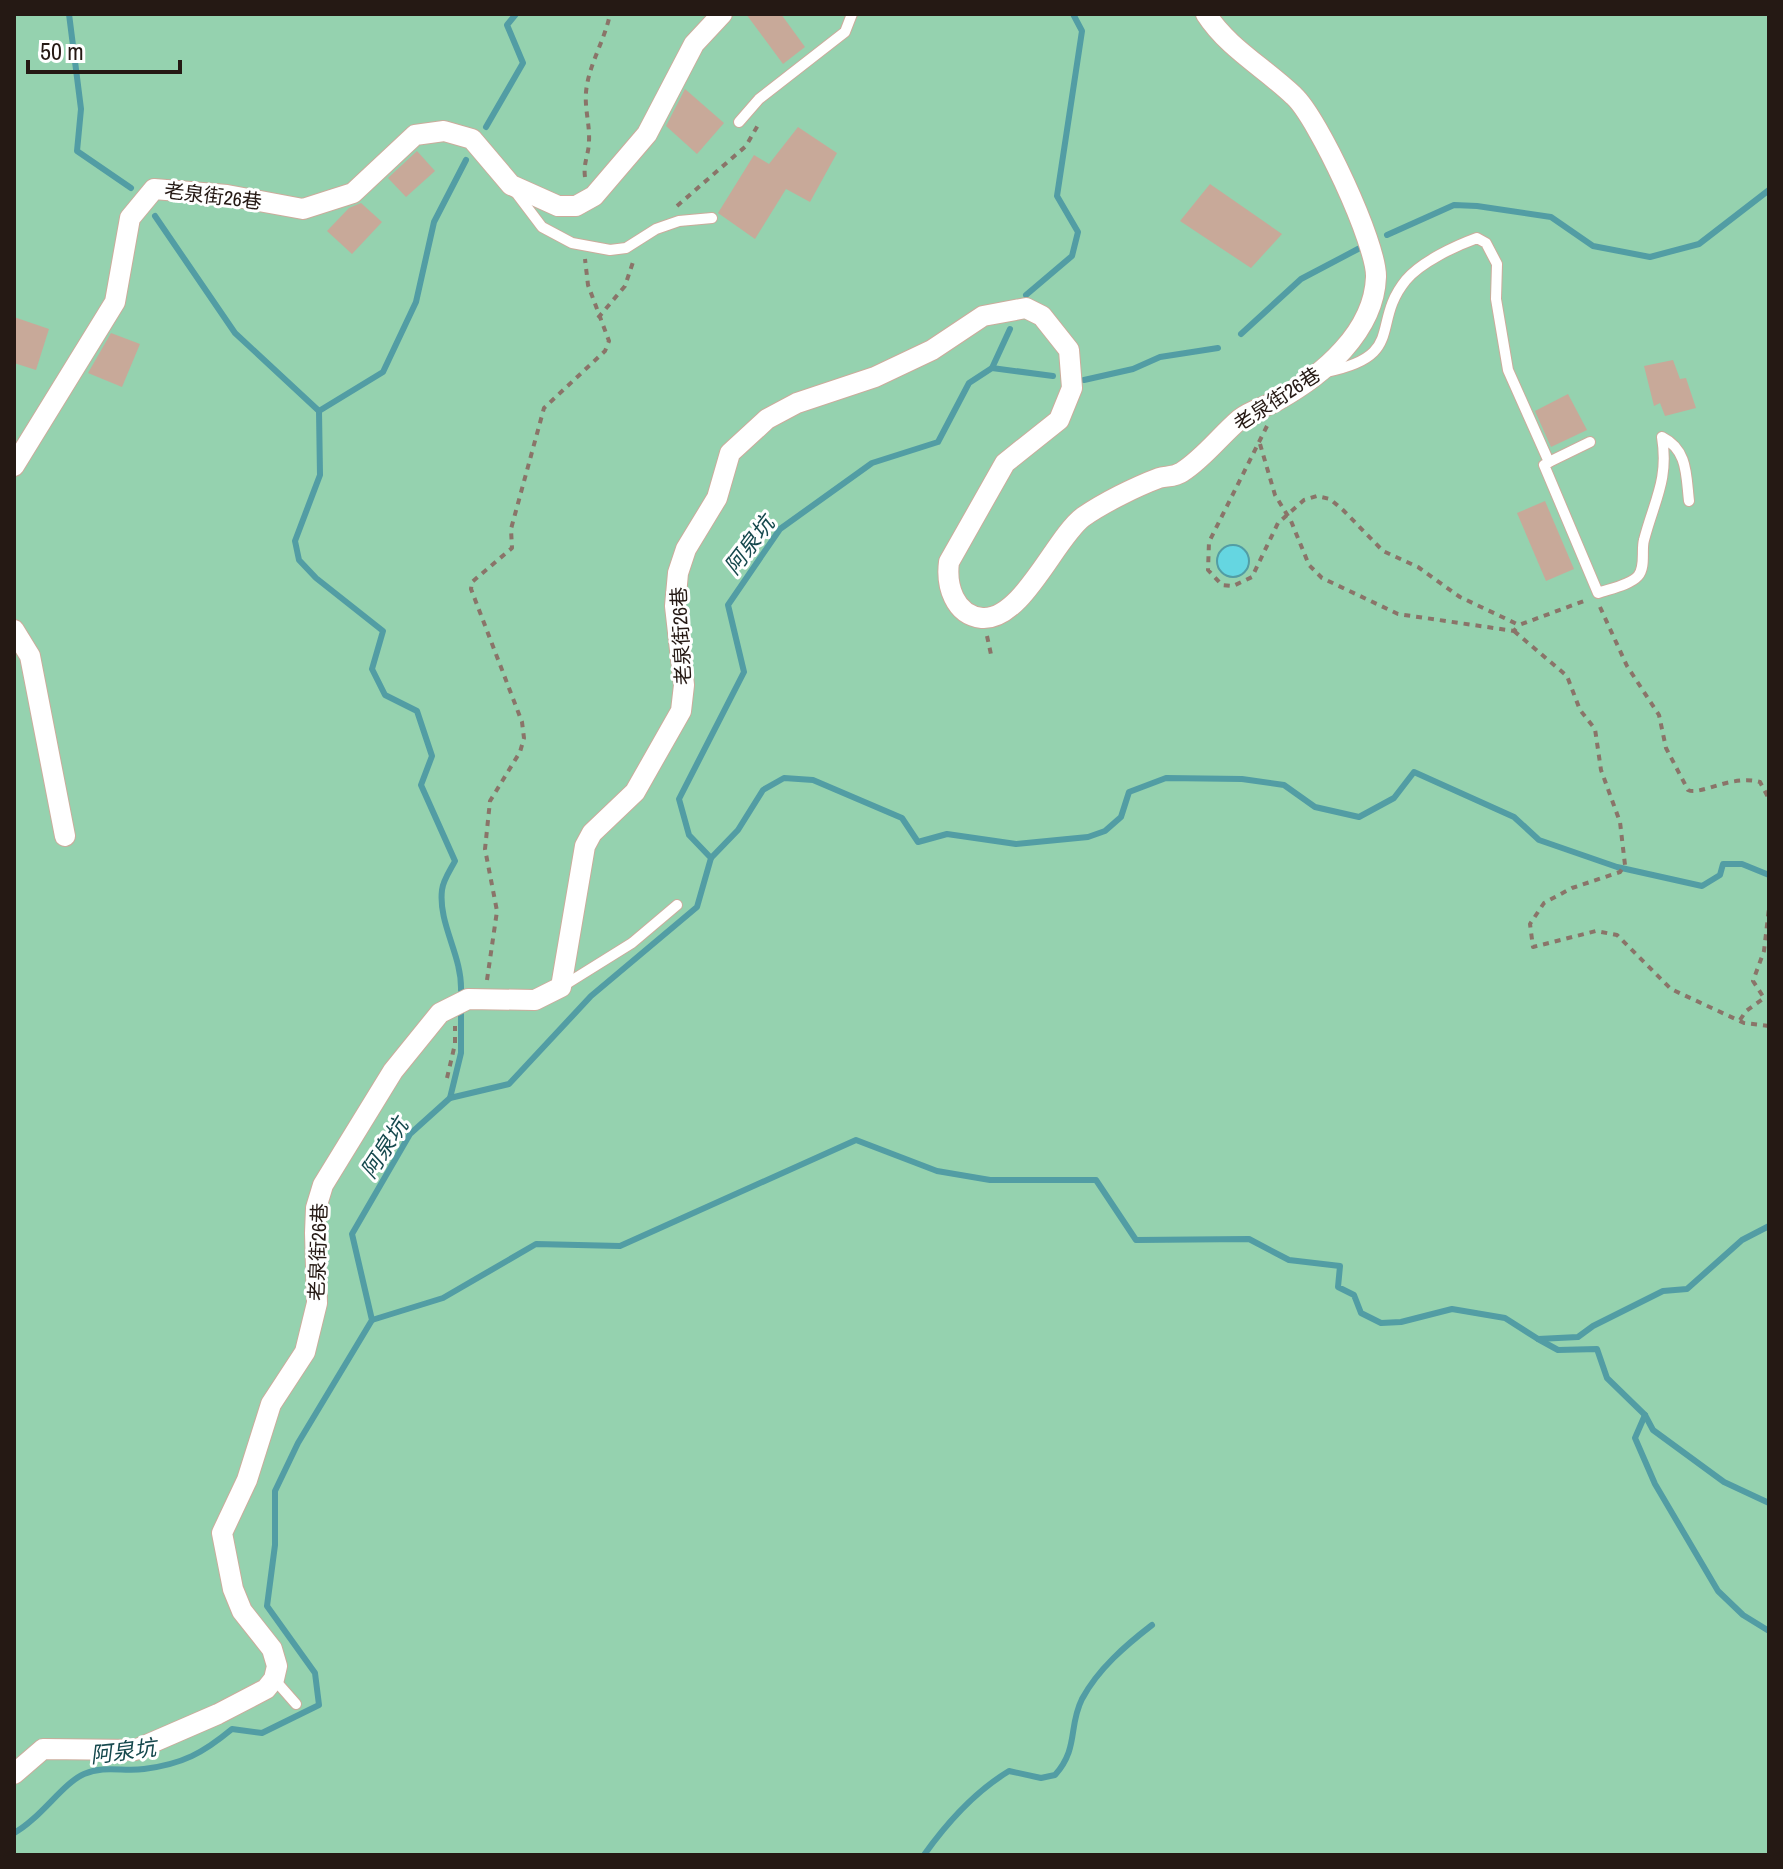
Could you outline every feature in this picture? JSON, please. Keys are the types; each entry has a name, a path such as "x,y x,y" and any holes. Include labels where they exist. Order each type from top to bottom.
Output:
{"street":[{"path":"576,206 594,196 647,134 694,44 722,14"},
{"name":"老泉街26巷","path":"561,987 585,846 592,833 635,792 681,711 684,685 675,606 678,573 686,549 717,498 730,453 767,419 797,403 875,377 932,350 983,316 1026,308 1042,316 1069,350 1072,388 1059,420 1005,463 949,562 946,580 953,598 965,610 982,618 1000,613 1018,599 1082,518 1159,478 1180,474 1243,416 1277,401 1321,373 1362,326 1376,278 1371,245 1314,122 1297,98 1217,31 1206,14"},
{"name":"老泉街26巷","path":"14,466 115,302 130,218 154,189 227,195 303,209 353,193 415,135 444,131 472,139 511,185 548,203 576,206"},
{"path":"14,630 30,656 65,836"},
{"path":"454,1004 488,998 535,1000 561,987"},
{"name":"老泉街26巷","path":"274,1679 277,1666 272,1649 242,1611 233,1589 222,1533 247,1480 271,1404 305,1352 317,1303 315,1233 323,1185 393,1071 425,1028 454,1004"},
{"path":"14,1774 43,1749 135,1750 218,1714 266,1689 274,1679"}],"lane":[{"path":"739,122 759,99 845,32 852,14"},
{"path":"511,185 542,227 572,243 610,250 626,248 656,229 679,221 712,218"},
{"path":"1321,373 1355,366 1371,356 1408,277 1477,238 1486,243 1497,264 1496,299 1508,370 1549,462"},
{"path":"1590,442 1544,465 1598,593 1632,580 1642,568 1643,541 1659,501 1664,461 1662,437 1680,451 1685,464 1689,501"},
{"path":"561,987 622,950 677,905"},
{"path":"274,1679 296,1704"}],"path":[{"path":"576,206 585,179 583,161 589,145 587,86 604,44 610,14"},
{"path":"597,318 625,286 634,261 650,244 656,229 746,146 760,116"},
{"path":"488,998 487,979 497,911 485,849 490,801 520,752 524,738 522,722 471,589 472,582 512,548 511,529 544,408 605,351 609,341 597,318 588,285 585,251 572,243"},
{"path":"1277,401 1260,444 1209,542 1206,556 1214,579 1222,585 1233,586 1252,577 1278,523 1304,500 1317,496 1330,499 1383,551 1418,567 1460,597 1519,625"},
{"path":"1260,444 1269,464 1273,489 1309,565 1332,584 1398,614 1514,631 1567,676 1580,710 1595,729 1601,770 1620,822 1625,865 1620,872 1572,888 1544,903 1530,924 1533,947 1596,931 1617,935 1671,989 1740,1021 1769,1026"},
{"path":"1514,631 1519,625 1584,601"},
{"path":"1599,605 1606,614 1627,666 1659,715 1666,748 1688,790 1698,793 1726,781 1748,779 1760,782 1769,799"},
{"path":"1740,1021 1746,1011 1764,998 1753,981 1764,951 1769,908"},
{"path":"447,1078 455,1044 454,1004"}],"green space":[{"path":"14,14 1769,14 1769,1855 14,1855"}],"water":[{"path":"1233,545 1244,550 1249,561 1244,572 1233,577 1222,572 1217,561 1222,550"}],"building":[{"path":"746,14 781,14 805,47 783,64"},
{"path":"685,89 724,123 697,154 666,126"},
{"path":"798,127 837,153 810,202 786,189 755,239 718,213 754,155 769,164"},
{"path":"417,151 435,171 406,197 388,178"},
{"path":"1210,184 1282,234 1251,268 1180,221"},
{"path":"361,203 382,222 352,254 327,231 349,208"},
{"path":"14,317 49,329 36,370 14,363"},
{"path":"111,333 140,344 122,387 88,373"},
{"path":"1673,360 1680,379 1686,378 1696,408 1665,416 1660,403 1654,406 1644,366"},
{"path":"1568,394 1587,430 1551,447 1535,411"},
{"path":"1545,501 1574,569 1546,581 1517,513"}],"waterway":[{"path":"69,14 81,109 77,151 131,188"},
{"path":"486,127 523,63 507,25 516,14"},
{"name":"阿泉坑","path":"1026,295 1072,256 1078,232 1057,196 1082,31 1073,14"},
{"path":"319,411 383,372 416,302 434,222 466,160"},
{"path":"1387,235 1454,205 1477,206 1551,217 1593,246 1650,257 1699,244 1769,190"},
{"path":"155,216 235,333 319,411 320,475 295,541 299,560 316,578 383,631 372,669 385,695 417,711 432,756 421,785 455,861 444,882 442,903 458,964 461,990"},
{"path":"1241,334 1301,279 1358,249"},
{"name":"阿泉坑","path":"14,1833 84,1774 170,1764 202,1751 232,1729 262,1733 319,1705 315,1673 267,1606 275,1545 275,1491 298,1443 372,1320 352,1234 410,1134 450,1098 509,1084 591,996 697,907 711,858 689,835 679,799 744,672 728,605 780,529 872,463 938,442 969,383 992,368 1010,329"},
{"path":"1084,380 1133,369 1160,357 1218,348"},
{"path":"992,368 1053,376"},
{"path":"711,858 738,830 763,790 784,778 813,780 902,818 918,842 947,834 1016,844 1088,837 1105,831 1121,817 1129,792 1166,778 1242,779 1284,785 1315,807 1359,817 1394,798 1414,772 1514,817 1539,840 1617,867 1702,886 1720,875 1723,864 1742,864 1769,875"},
{"path":"450,1098 461,1053 461,1012"},
{"path":"372,1320 443,1298 536,1244 620,1246 856,1140 937,1171 990,1180 1096,1180 1136,1240 1249,1239 1289,1260 1340,1266 1338,1287 1354,1295 1361,1313 1381,1323 1401,1322 1452,1309 1505,1318 1538,1339 1578,1337 1593,1326 1663,1291 1687,1289 1742,1240 1769,1226"},
{"path":"1538,1339 1558,1350 1597,1349 1607,1378 1645,1415 1653,1430 1724,1482 1769,1503"},
{"path":"1645,1415 1635,1438 1655,1484 1718,1591 1743,1615 1769,1631"},
{"path":"924,1855 962,1809 1009,1771 1041,1778 1055,1775 1067,1756 1078,1709 1089,1688 1113,1658 1152,1625"}]}
